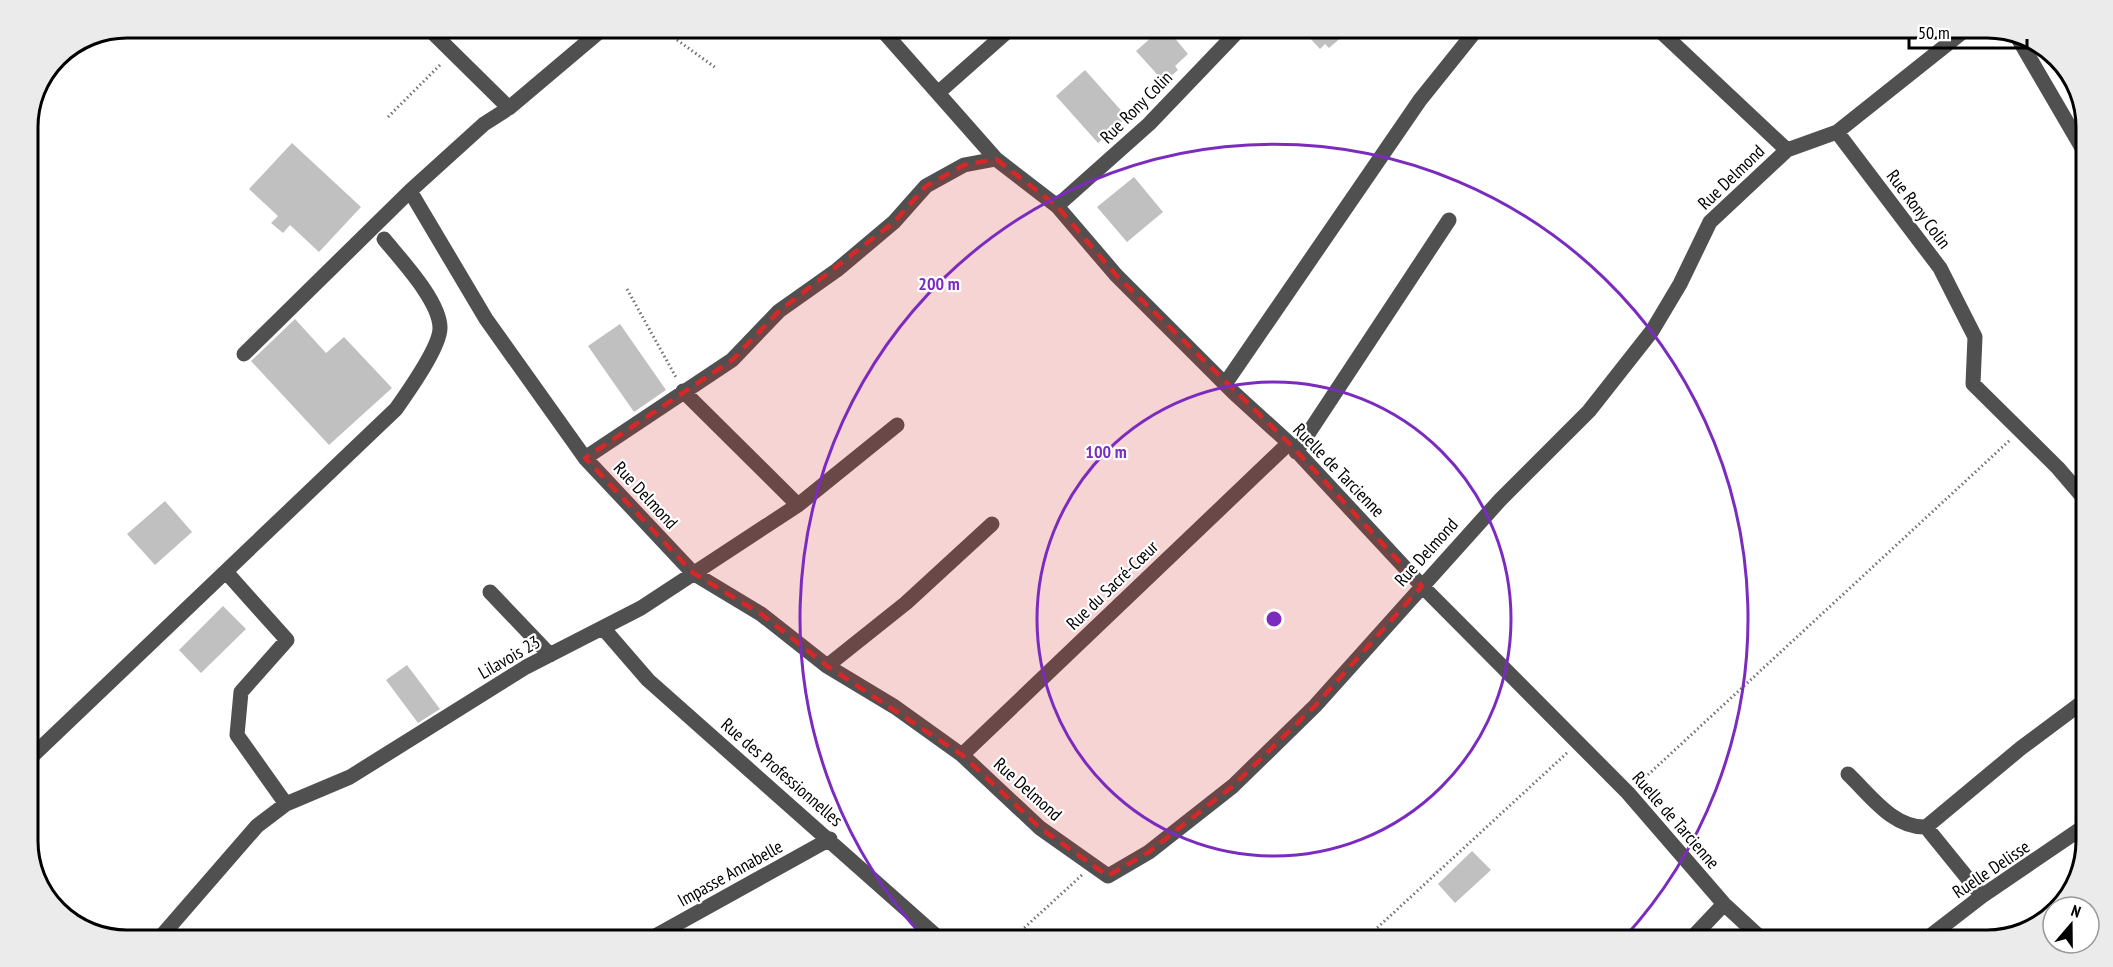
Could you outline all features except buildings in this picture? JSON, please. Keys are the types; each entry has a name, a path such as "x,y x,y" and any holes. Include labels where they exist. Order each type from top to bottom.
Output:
{"street":[{"path":"439,38 509,108"},
{"path":"243,354 410,191 484,124 509,108 592,38"},
{"name":"Ruelle de Tarcienne","path":"889,38 996,159 1057,206 1116,275 1292,448 1422,586 1628,793 1724,904 1752,930"},
{"path":"939,92 1000,38"},
{"name":"Rue Rony Colin","path":"1057,206 1149,124 1231,38"},
{"path":"1225,384 1420,100 1470,38"},
{"path":"1668,38 1787,150 1837,132 1955,38"},
{"path":"2022,45 2075,136"},
{"name":"Rue Rony Colin","path":"1837,132 1940,268 1975,337 1973,384 2076,489"},
{"name":"Rue Delmond","path":"410,191 486,319 585,458 693,573 761,614 827,666 895,707 962,755 1040,828 1108,876 1149,852 1233,786 1315,705 1500,500 1589,411 1652,331 1680,284 1710,222 1787,150"},
{"path":"585,458 732,360 779,311 837,270 894,222 926,186 964,165 996,159"},
{"name":"Rue du Sacré-Cœur","path":"962,755 1292,448 1449,220"},
{"path":"38,750 227,573 396,409 423,371 441,329 434,304 384,239"},
{"path":"683,391 798,504"},
{"name":"Lilavois 23","path":"167,930 256,826 286,804 350,777 550,655 641,608 798,504 897,425"},
{"path":"827,666 906,603 992,524"},
{"path":"227,573 287,640 241,692 237,735 286,804"},
{"path":"490,592 550,655"},
{"name":"Rue des Professionnelles","path":"603,628 648,680 830,839 929,930"},
{"path":"1848,774 1898,821 1912,827 1926,827 2021,748 2076,707"},
{"path":"1926,827 1982,896"},
{"name":"Ruelle Delisse","path":"1938,930 1982,896 2076,832"},
{"name":"Impasse Annabelle","path":"666,930 830,839"},
{"path":"1699,930 1724,904"}],"path":[{"path":"674,38 716,68"},
{"path":"388,117 453,51"},
{"path":"627,289 683,391"},
{"path":"1628,793 2019,430"},
{"path":"1375,930 1578,743"},
{"path":"1022,930 1092,865"}],"highlighted area":[{"path":"996,159 1057,206 1116,275 1289,443 1422,586 1315,706 1233,786 1149,852 1108,876 1040,828 962,755 827,666 761,614 693,573 585,458 732,360 779,311 894,222 926,186 964,165"}]}
